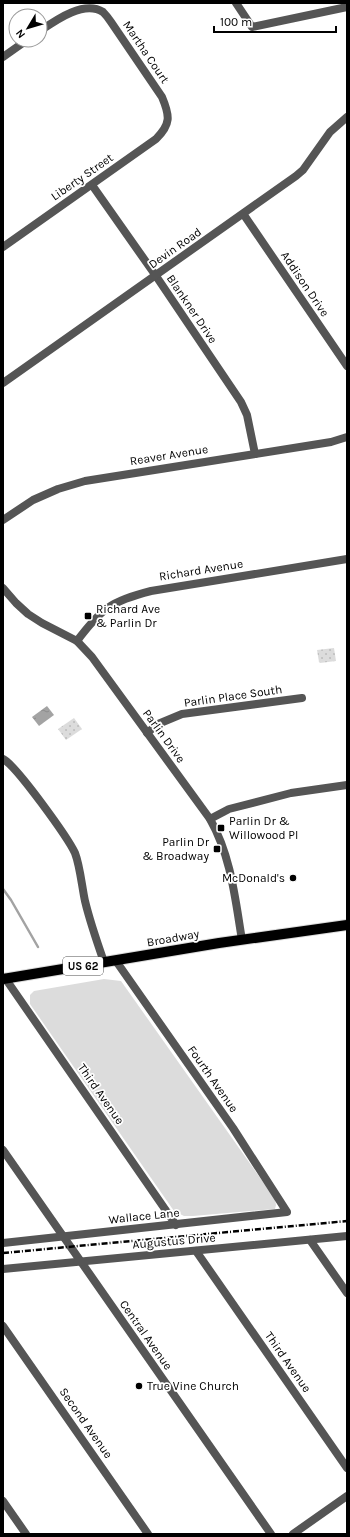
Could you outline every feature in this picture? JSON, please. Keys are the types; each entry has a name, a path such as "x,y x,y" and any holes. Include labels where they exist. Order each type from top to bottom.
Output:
{"main road":[{"name":"Broadway","path":"4,979 242,940 347,926"}],"street":[{"path":"236,3 252,27 347,7"},
{"path":"48,25 70,10 80,6 92,5"},
{"name":"Martha Court","path":"92,5 103,12 162,97 167,109 168,120"},
{"path":"3,57 16,48"},
{"name":"Devin Road","path":"3,383 244,215 303,170 330,132 347,117"},
{"name":"Liberty Street","path":"4,245 156,139 164,131 168,120"},
{"name":"Blankner Drive","path":"92,185 156,276 241,402 247,415 255,454"},
{"name":"Addison Drive","path":"244,215 347,366"},
{"name":"Reaver Avenue","path":"3,520 33,500 58,489 85,481 331,442 347,437"},
{"name":"Richard Avenue","path":"77,641 94,619 107,608 115,602 131,596 151,590 347,559"},
{"name":"Parlin Drive","path":"3,588 28,614 77,641 92,657 210,819 218,832 229,868 234,887 242,940"},
{"name":"Parlin Place South","path":"147,733 158,724 182,714 302,698"},
{"path":"3,759 8,761 18,772 75,853 86,902 104,962"},
{"path":"210,819 229,809 291,793 347,785"},
{"name":"Fourth Avenue","path":"116,961 233,1128 287,1212"},
{"name":"Third Avenue","path":"4,979 176,1224"},
{"name":"Central Avenue","path":"3,1150 62,1237 271,1534"},
{"name":"Wallace Lane","path":"3,1243 287,1212"},
{"name":"Augustus Drive","path":"3,1269 347,1236"},
{"path":"310,1240 347,1293"},
{"name":"Third Avenue","path":"196,1251 347,1468"},
{"name":"Second Avenue","path":"3,1326 148,1534"},
{"path":"293,1534 347,1496"},
{"path":"3,1500 26,1534"}],"shaded area":[{"path":"334,648 336,661 319,662 317,650"},
{"path":"74,718 82,729 66,740 58,729"},
{"path":"104,979 121,981 275,1199 275,1209 193,1216 184,1216 174,1211 30,1004 30,995 34,991"}],"water":[{"path":"47,706 54,715 39,726 32,717"}],"waterway":[{"path":"3,889 38,947"}],"railway":[{"path":"3,1253 347,1221"}],"place":[{"name":"Richard Ave & Parlin Dr","path":"88,616"},
{"name":"Parlin Dr & Willowood Pl","path":"221,828"},
{"name":"Parlin Dr & Broadway","path":"217,849"},
{"name":"McDonald's","path":"293,878"},
{"name":"True Vine Church","path":"139,1386"}]}
